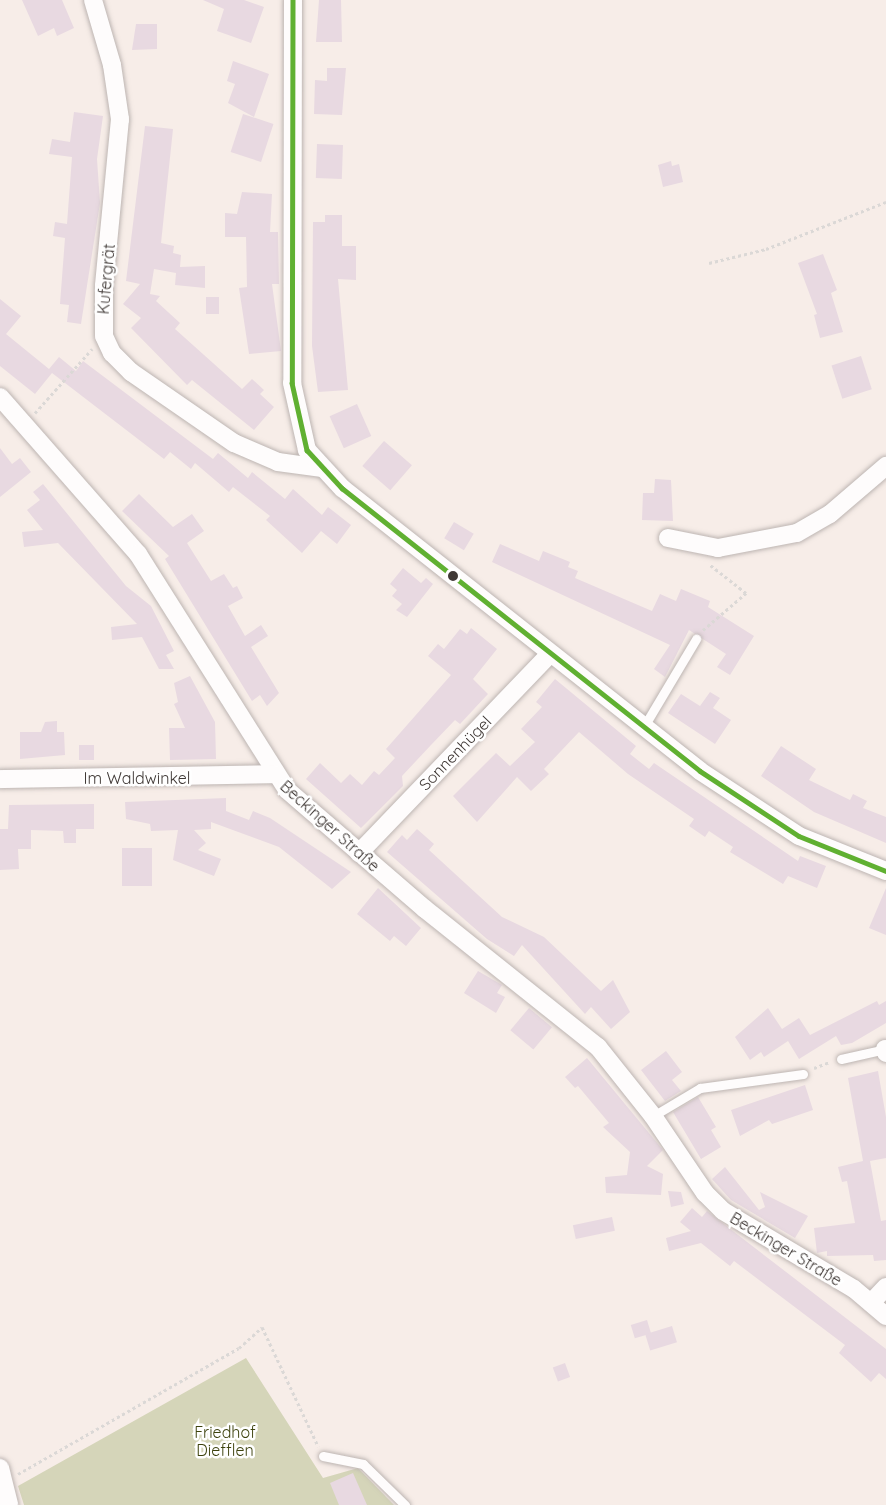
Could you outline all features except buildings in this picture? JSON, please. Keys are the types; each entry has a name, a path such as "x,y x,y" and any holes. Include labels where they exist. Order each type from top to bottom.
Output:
{"street":[{"name":"Kufergrät","path":"93,0 112,65 120,119 104,286 104,336 112,353 131,372 234,443 278,462 321,468"},
{"path":"293,0 292,382 299,430 321,468 643,728 777,824 886,871"},
{"name":"Beckinger Straße","path":"0,397 23,426 138,554 274,774 359,853 590,1040 653,1116 705,1193 723,1211 871,1302 886,1316"},
{"path":"668,538 692,545 718,548 797,533 830,514 886,466"},
{"name":"Sonnenhügel","path":"359,853 550,654"},
{"name":"Im Waldwinkel","path":"0,778 274,774"},
{"path":"871,1302 886,1287"},
{"path":"1,1473 9,1505"}],"lane":[{"path":"643,728 696,639"},
{"path":"840,1059 885,1051"},
{"path":"653,1116 700,1088 803,1074"},
{"path":"323,1456 363,1464 405,1505"}],"path":[{"path":"709,263 766,249 886,202"},
{"path":"23,426 104,336"},
{"path":"692,545 701,558 746,593 696,639"},
{"path":"803,1074 840,1059"},
{"path":"1,1473 25,1471 239,1348 262,1328 323,1456"}],"green space":[{"name":"Friedhof Diefflen","path":"246,1358 323,1478 358,1468 394,1505 24,1505 18,1486"}],"transit line":[{"path":"293,0 292,383 307,450 342,488 700,771 799,836 886,871"}]}
